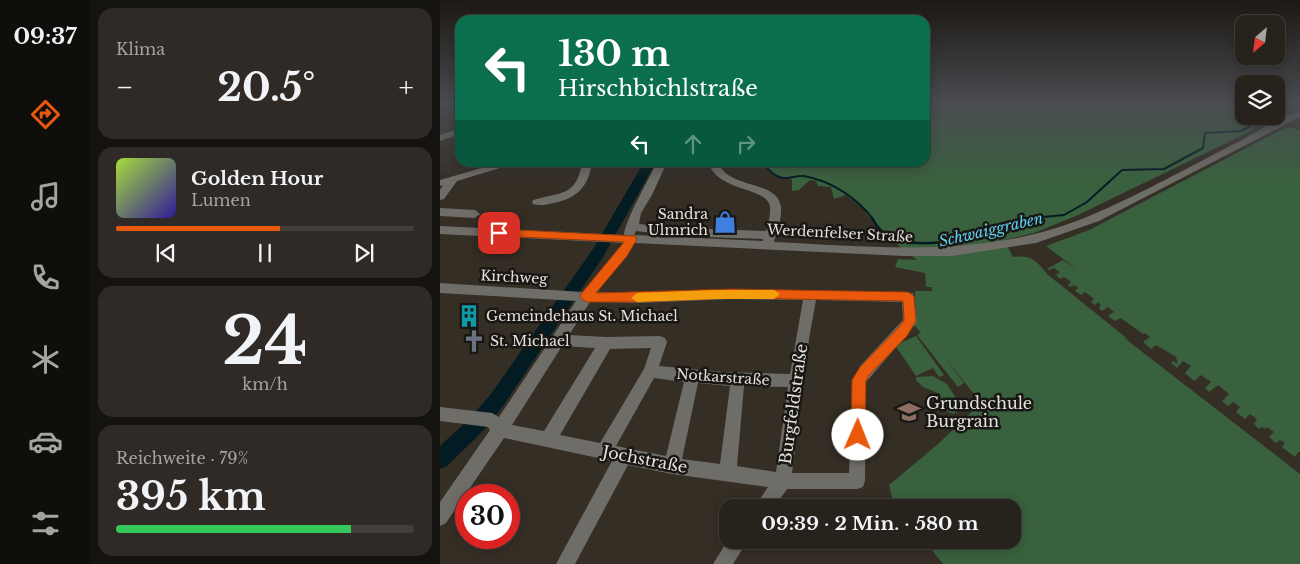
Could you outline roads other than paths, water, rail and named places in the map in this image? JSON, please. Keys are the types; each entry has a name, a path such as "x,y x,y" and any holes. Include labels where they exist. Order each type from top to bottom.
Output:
{"street":[{"name":"Werdenfelser Straße","path":"440,230 598,237 630,235 769,240 904,252 952,252 1036,238 1095,218 1270,129"},
{"path":"440,138 455,133"},
{"path":"440,183 498,167"},
{"path":"537,202 556,200 572,194 580,184 585,167"},
{"path":"440,517 496,425 557,340 574,296 623,253 636,213 648,194 660,167"},
{"path":"715,167 717,173 722,176 761,192 773,201 775,205 774,217 769,240"},
{"path":"440,197 453,180"},
{"path":"440,212 475,214"},
{"name":"Kirchweg","path":"440,288 637,298 732,294 908,296 910,321 859,380 857,481"},
{"name":"Burgfeldstraße","path":"769,499 783,480 796,380 810,296"},
{"path":"557,340 606,343 660,342 650,370 604,451"},
{"path":"548,440 606,343"},
{"name":"Notkarstraße","path":"650,370 692,378 796,380"},
{"path":"672,466 692,378"},
{"path":"728,472 732,420 738,380"},
{"name":"Jochstraße","path":"440,414 474,418 548,440 672,466 783,480 857,481"},
{"path":"565,564 624,456"},
{"path":"722,564 733,549"}],"waterway":[{"name":"Schwaiggraben","path":"1032,218 1064,215 1087,202 1122,170 1164,169 1203,148 1205,133 1244,129"},
{"path":"440,459 477,424 497,400 598,253 647,167"},
{"name":"Schwaiggraben","path":"767,167 780,177 804,176 833,186 851,197 873,219"},
{"name":"Schwaiggraben","path":"872,218 882,232 910,243 957,240 1000,229 1032,218"},
{"name":"Schwaiggraben","path":"1022,219 1032,218"}],"place":[{"name":"Sandra Ulmrich","path":"725,222"},
{"name":"Gemeindehaus St. Michael","path":"469,316"},
{"name":"St. Michael","path":"474,341"},
{"name":"Grundschule Burgrain","path":"909,412"}]}
